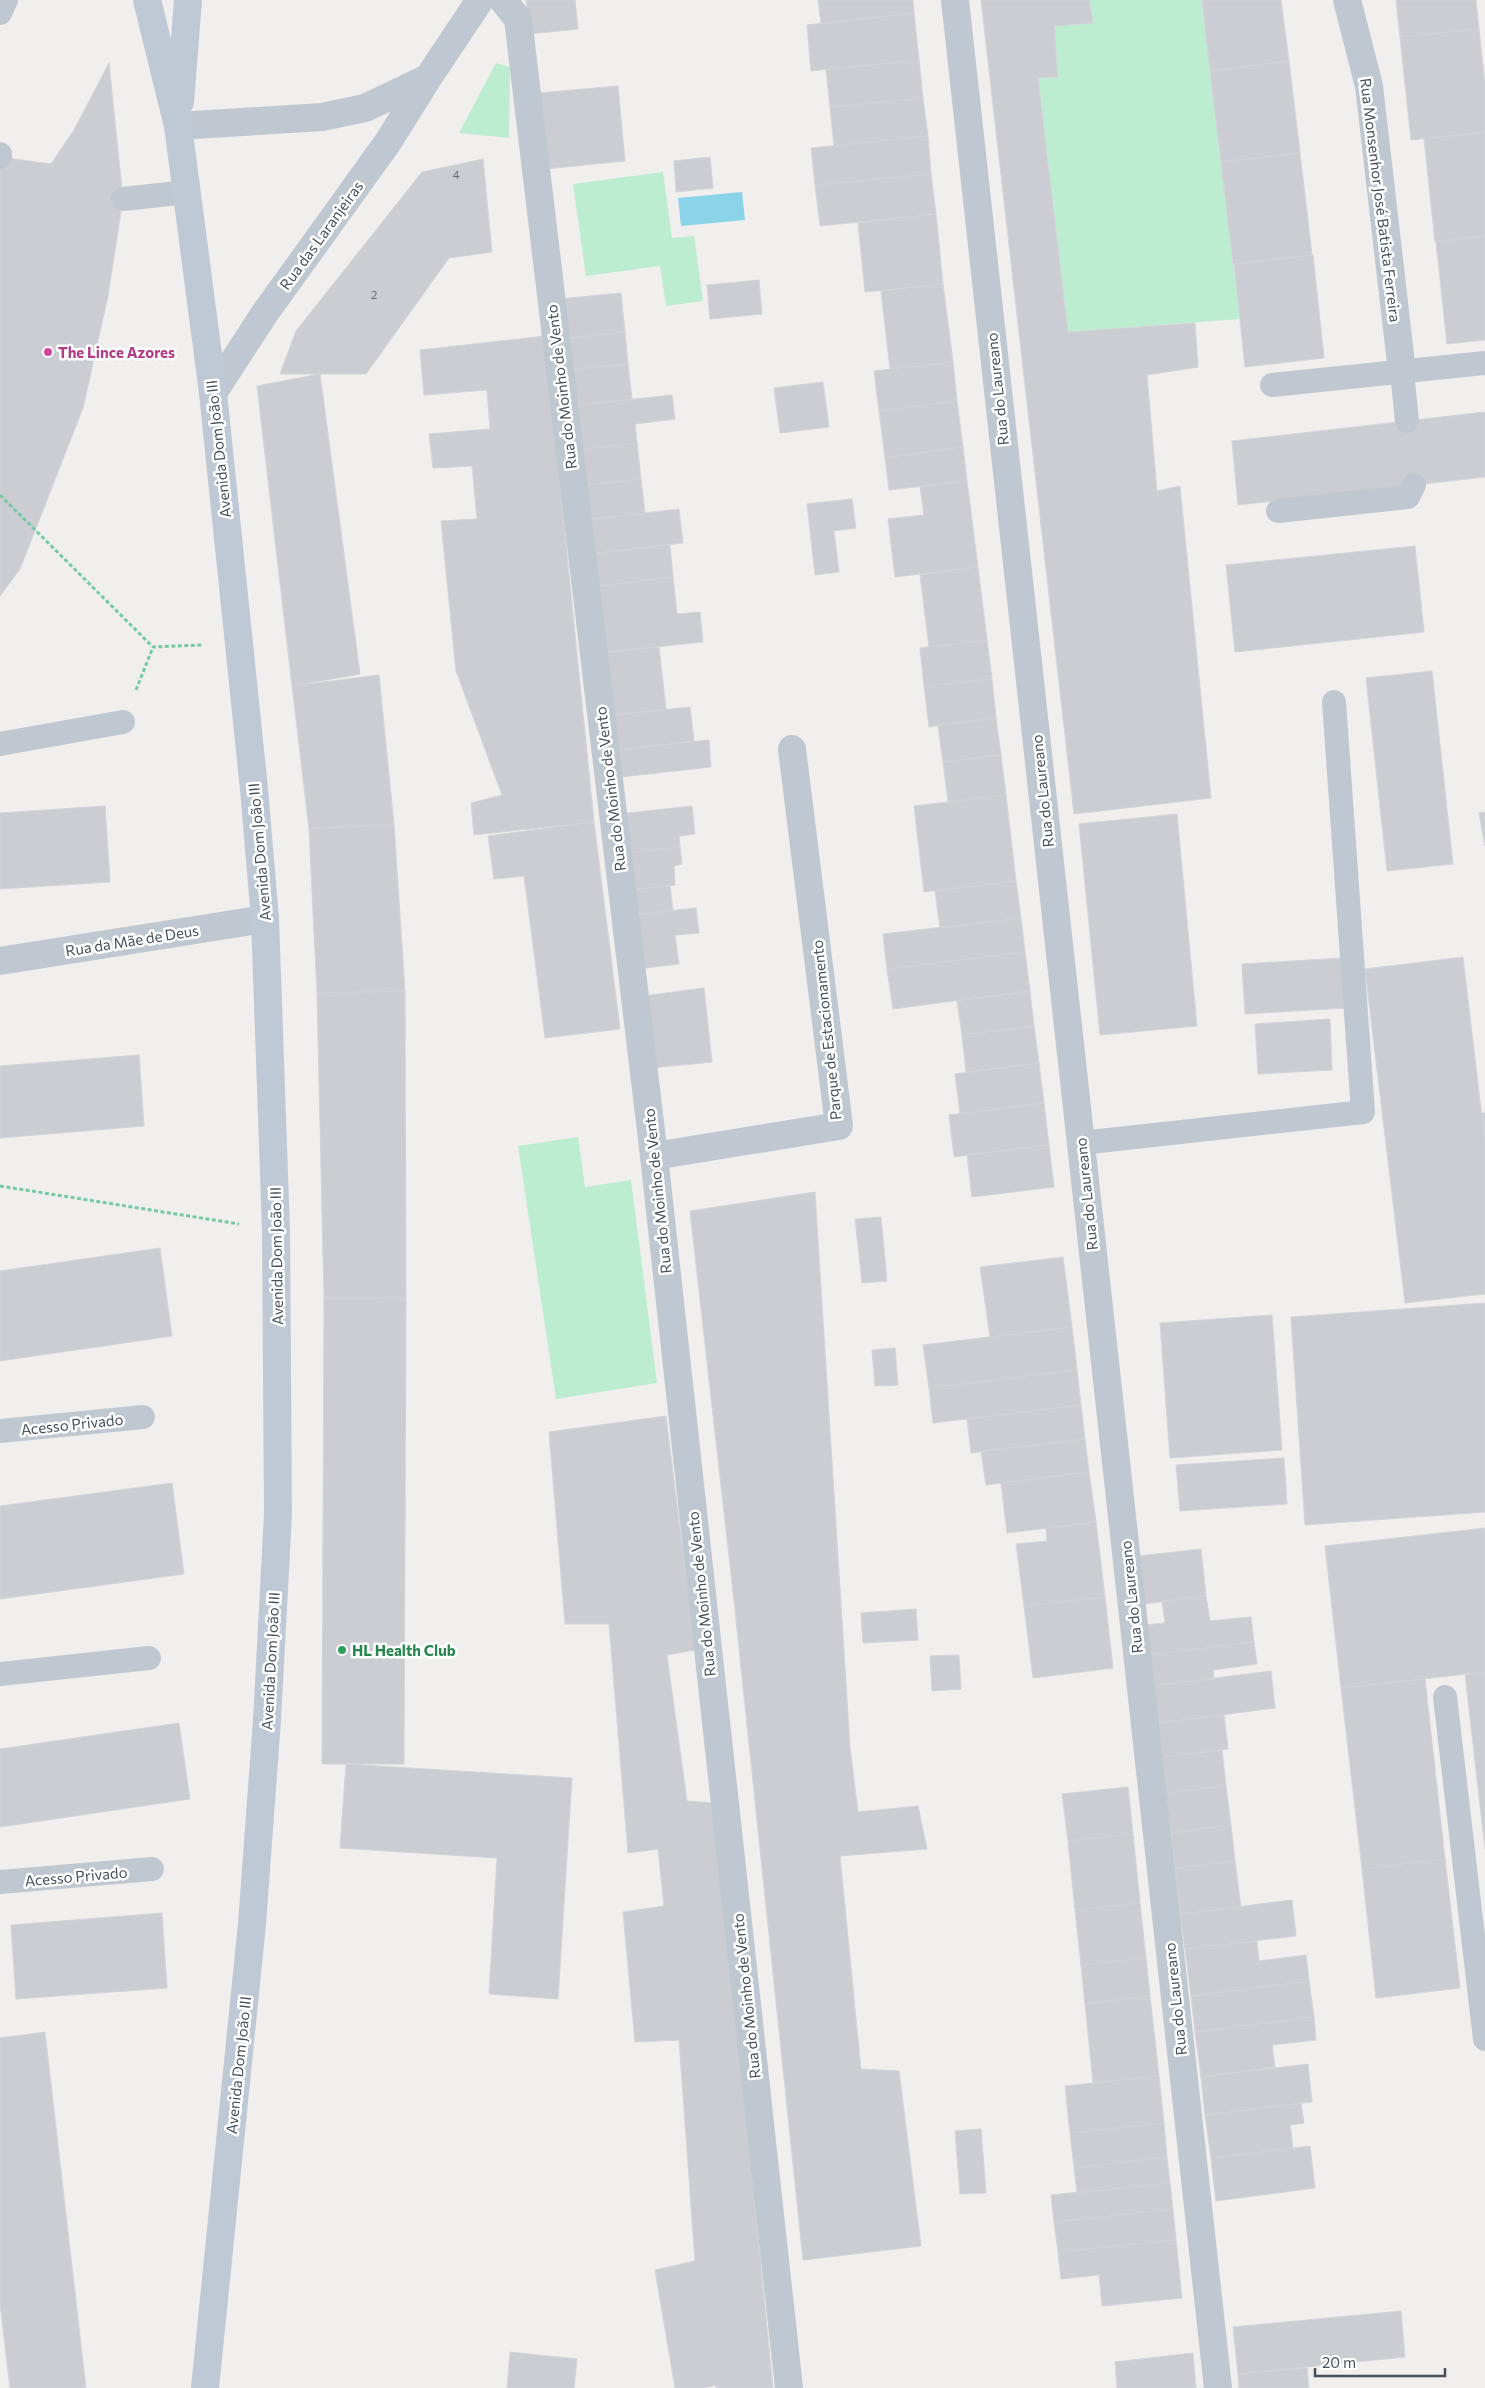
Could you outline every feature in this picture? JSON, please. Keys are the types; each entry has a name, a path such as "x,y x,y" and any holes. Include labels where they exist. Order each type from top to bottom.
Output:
{"main road":[{"name":"Avenida Dom João III","path":"147,0 178,126 212,392 239,644 265,919 276,1230 278,1514 268,1710 252,1924 205,2388"},
{"name":"Avenida Dom João III","path":"178,126 188,0"}],"street":[{"name":"Rua das Laranjeiras","path":"212,392 265,313 388,142 480,0"},
{"name":"Rua do Moinho de Vento","path":"503,0 518,19 654,1156 788,2388"},
{"name":"Rua do Laureano","path":"954,0 1218,2388"},
{"name":"Rua Monsenhor José Batista Ferreira","path":"1347,0 1368,86 1402,372"},
{"path":"178,126 322,117 365,108 428,78"},
{"name":"Parque de Estacionamento","path":"654,1156 839,1126 792,749"},
{"name":"Rua da Mãe de Deus","path":"0,961 265,919"}],"lane":[{"path":"0,12 6,0"},
{"path":"122,199 187,192"},
{"path":"1272,385 1485,363"},
{"path":"1402,372 1407,421"},
{"path":"1278,511 1408,496 1414,485"},
{"path":"1081,1143 1363,1112 1334,702"},
{"path":"0,744 123,722"},
{"name":"Acesso Privado","path":"0,1431 143,1416"},
{"path":"0,1674 150,1658"},
{"path":"1445,1697 1485,2039"},
{"name":"Acesso Privado","path":"0,1882 152,1869"}],"path":[{"path":"0,495 154,647 239,644"},
{"path":"123,722 154,647"},
{"path":"0,1186 140,1206 276,1230"}],"green space":[{"path":"1089,0 1202,0 1240,319 1068,332 1038,78 1058,77 1054,26 1093,23"},
{"path":"496,63 510,67 509,138 459,133"},
{"path":"663,172 672,238 694,236 703,301 666,306 660,266 586,276 573,184"},
{"path":"578,1137 585,1187 631,1180 657,1383 556,1399 518,1146"}],"water":[{"path":"742,192 745,220 681,226 678,198"}],"building":[{"path":"526,0 575,0 578,29 529,34"},
{"path":"818,0 913,0 914,13 821,24"},
{"path":"981,0 1089,0 1093,23 1054,26 1058,77 1038,78 1068,332 1195,323 1198,367 1147,375 1157,491 1180,486 1211,798 1074,814"},
{"path":"1202,0 1281,0 1289,61 1210,71"},
{"path":"1396,0 1476,0 1479,29 1400,37"},
{"path":"914,13 919,60 811,71 807,25"},
{"path":"1479,29 1485,85 1485,132 1411,140 1400,37"},
{"path":"919,60 923,98 830,107 826,70"},
{"path":"1289,61 1300,153 1221,162 1210,71"},
{"name":"The Lince Azores","path":"109,63 123,199 108,296 83,408 20,569 0,596 0,157 51,164 74,130"},
{"path":"618,86 625,161 545,169 538,93"},
{"path":"923,98 928,136 834,146 830,107"},
{"path":"1485,132 1485,236 1435,242 1424,139"},
{"path":"928,136 931,174 815,185 811,148"},
{"path":"1300,153 1312,255 1233,264 1221,162"},
{"path":"710,157 713,188 676,192 674,161"},
{"path":"483,159 492,252 449,258 366,374 280,374 296,331 422,172"},
{"path":"931,174 936,214 820,226 815,185"},
{"path":"936,214 943,284 865,292 858,223"},
{"path":"1485,236 1485,340 1447,344 1436,242"},
{"path":"1313,255 1324,358 1245,367 1234,264"},
{"path":"759,280 762,314 710,319 707,285"},
{"path":"943,284 953,362 890,369 881,291"},
{"path":"621,293 625,332 564,339 559,299"},
{"path":"625,332 628,364 567,370 564,339"},
{"path":"545,336 594,822 474,835 471,803 502,795 456,671 441,521 477,519 472,466 433,468 429,434 490,429 487,390 424,395 420,350"},
{"path":"953,362 957,401 879,411 874,371"},
{"path":"628,364 632,399 571,406 567,370"},
{"path":"320,374 360,674 292,686 257,386"},
{"path":"823,382 829,427 780,433 774,388"},
{"path":"672,395 675,419 635,424 637,443 576,450 571,406"},
{"path":"957,401 963,447 885,458 879,411"},
{"path":"1485,412 1485,477 1238,505 1232,441"},
{"path":"637,443 641,479 580,486 576,450"},
{"path":"963,447 967,481 889,490 885,458"},
{"path":"641,479 645,513 584,520 580,486"},
{"path":"967,481 978,567 895,577 888,519 924,515 920,486"},
{"path":"852,499 856,528 834,531 839,572 815,575 807,504"},
{"path":"679,509 683,543 588,554 584,520"},
{"path":"670,545 673,577 591,587 588,554"},
{"path":"1415,546 1424,632 1235,652 1226,565"},
{"path":"978,567 987,640 929,647 920,575"},
{"path":"673,577 677,614 700,612 703,642 598,653 591,587"},
{"path":"987,640 992,679 924,686 920,648"},
{"path":"659,647 666,709 605,716 598,653"},
{"path":"1432,671 1453,864 1387,871 1366,678"},
{"path":"379,675 394,824 309,829 292,686"},
{"path":"992,679 996,718 929,727 924,686"},
{"path":"690,707 694,741 609,751 605,716"},
{"path":"996,718 1001,755 943,762 938,725"},
{"path":"709,740 711,767 612,778 609,751"},
{"path":"1001,755 1006,795 948,802 943,762"},
{"path":"1006,795 1016,881 924,892 914,806"},
{"path":"105,806 110,882 0,889 0,813"},
{"path":"692,806 695,834 679,836 680,847 624,853 619,814"},
{"path":"1485,812 1485,846 1479,813"},
{"path":"1177,814 1197,1026 1100,1035 1079,824"},
{"path":"594,822 620,1029 545,1038 524,876 494,879 488,836"},
{"path":"394,824 405,991 317,993 309,829"},
{"path":"680,847 682,864 674,866 675,885 628,890 624,853"},
{"path":"1016,881 1021,918 940,928 935,891"},
{"path":"670,886 673,911 631,915 628,890"},
{"path":"696,908 699,933 675,935 679,964 636,969 631,915"},
{"path":"1021,918 1025,952 887,969 883,934"},
{"path":"1025,952 1030,991 893,1009 887,969"},
{"path":"1463,957 1485,1143 1485,1294 1405,1303 1365,969"},
{"path":"1342,958 1346,1008 1245,1014 1242,964"},
{"path":"704,988 712,1062 651,1068 643,996"},
{"path":"405,991 406,1299 324,1298 317,993"},
{"path":"1030,991 1034,1026 962,1035 957,1001"},
{"path":"1330,1019 1332,1070 1258,1074 1255,1024"},
{"path":"1034,1026 1039,1063 966,1072 962,1035"},
{"path":"139,1055 144,1126 0,1138 0,1066"},
{"path":"1039,1063 1044,1103 960,1114 955,1074"},
{"path":"1044,1103 1049,1145 954,1157 949,1115"},
{"path":"1482,1113 1485,1113 1485,1143"},
{"path":"1049,1145 1054,1187 972,1197 967,1155"},
{"path":"815,1192 850,1747 858,1812 918,1806 927,1849 840,1856 861,2069 899,2071 921,2246 803,2260 735,1610 690,1211"},
{"path":"881,1217 887,1281 862,1283 855,1219"},
{"path":"160,1248 172,1336 0,1361 0,1271"},
{"path":"1063,1257 1072,1327 990,1337 980,1267"},
{"path":"324,1298 406,1299 404,1764 322,1764"},
{"path":"1485,1303 1485,1512 1305,1525 1291,1317"},
{"path":"1272,1315 1282,1450 1170,1458 1160,1323"},
{"path":"1072,1327 1077,1370 929,1388 923,1345"},
{"path":"895,1348 898,1385 875,1386 872,1350"},
{"path":"1077,1370 1081,1405 933,1423 929,1388"},
{"path":"1081,1405 1085,1439 971,1453 967,1419"},
{"path":"666,1416 695,1650 667,1655 687,1801 715,1803 773,2388 716,2388 716,2385 705,2388 675,2388 655,2270 695,2261 679,2040 635,2042 623,1912 664,1906 658,1849 628,1853 609,1624 565,1624 549,1432"},
{"path":"1085,1439 1089,1472 986,1485 981,1451"},
{"path":"1284,1458 1287,1504 1180,1511 1176,1465"},
{"path":"1089,1472 1096,1522 1007,1533 1001,1483"},
{"path":"172,1483 184,1574 0,1599 0,1506"},
{"path":"1096,1522 1105,1597 1024,1606 1016,1544 1047,1541 1046,1528"},
{"path":"1485,1528 1485,1672 1341,1688 1325,1546"},
{"path":"1201,1549 1206,1596 1145,1604 1139,1556"},
{"path":"1206,1596 1210,1621 1251,1617 1254,1642 1148,1655 1145,1625 1165,1623 1162,1601"},
{"path":"1105,1597 1113,1668 1033,1678 1024,1606"},
{"path":"916,1609 918,1640 863,1643 861,1613"},
{"path":"1254,1642 1257,1664 1213,1670 1214,1679 1152,1686 1148,1655"},
{"path":"959,1655 961,1689 932,1691 930,1656"},
{"path":"1271,1671 1275,1708 1157,1723 1152,1686"},
{"path":"1485,1672 1485,1849 1465,1674"},
{"path":"1425,1679 1445,1859 1362,1869 1341,1688"},
{"path":"1224,1715 1228,1749 1161,1757 1157,1723"},
{"path":"179,1723 190,1799 0,1827 0,1749"},
{"path":"1222,1750 1226,1786 1166,1793 1161,1757"},
{"path":"346,1764 572,1778 558,1999 489,1994 497,1858 340,1848"},
{"path":"1226,1786 1231,1825 1171,1833 1166,1793"},
{"path":"1128,1787 1133,1834 1068,1841 1062,1794"},
{"path":"1231,1825 1235,1861 1175,1868 1171,1833"},
{"path":"1133,1834 1140,1903 1075,1910 1068,1841"},
{"path":"1445,1859 1460,1988 1376,1998 1362,1869"},
{"path":"1235,1861 1241,1907 1180,1914 1175,1868"},
{"path":"1292,1900 1296,1936 1185,1949 1180,1914"},
{"path":"1140,1903 1146,1958 1081,1965 1075,1910"},
{"path":"162,1913 167,1988 16,1999 11,1925"},
{"path":"1257,1941 1259,1961 1306,1955 1309,1981 1191,1996 1185,1949"},
{"path":"1146,1958 1150,1996 1085,2004 1081,1965"},
{"path":"1309,1981 1314,2017 1195,2032 1191,1996"},
{"path":"1150,1996 1159,2076 1093,2083 1085,2004"},
{"path":"1314,2017 1316,2040 1272,2045 1275,2067 1201,2077 1195,2032"},
{"path":"45,2032 86,2388 10,2388 0,2304 0,2038"},
{"path":"1308,2064 1312,2102 1205,2115 1201,2077"},
{"path":"1159,2076 1164,2123 1070,2133 1065,2086"},
{"path":"1301,2103 1304,2123 1290,2125 1293,2148 1211,2158 1205,2115"},
{"path":"1164,2123 1167,2157 1074,2168 1070,2133"},
{"path":"981,2129 986,2193 960,2194 955,2131"},
{"path":"1310,2146 1315,2188 1216,2201 1211,2158"},
{"path":"1167,2157 1170,2183 1077,2193 1074,2168"},
{"path":"1170,2183 1173,2209 1054,2222 1051,2195"},
{"path":"1173,2209 1176,2240 1058,2252 1054,2222"},
{"path":"1176,2240 1182,2298 1102,2306 1099,2275 1061,2279 1058,2252"},
{"path":"1401,2311 1405,2357 1238,2374 1233,2327"},
{"path":"510,2352 577,2359 574,2388 507,2388"},
{"path":"1193,2353 1196,2388 1117,2388 1115,2362"},
{"path":"1307,2368 1309,2388 1239,2388 1238,2374"}],"place":[{"name":"The Lince Azores","path":"48,352"},
{"name":"HL Health Club","path":"342,1650"}]}
